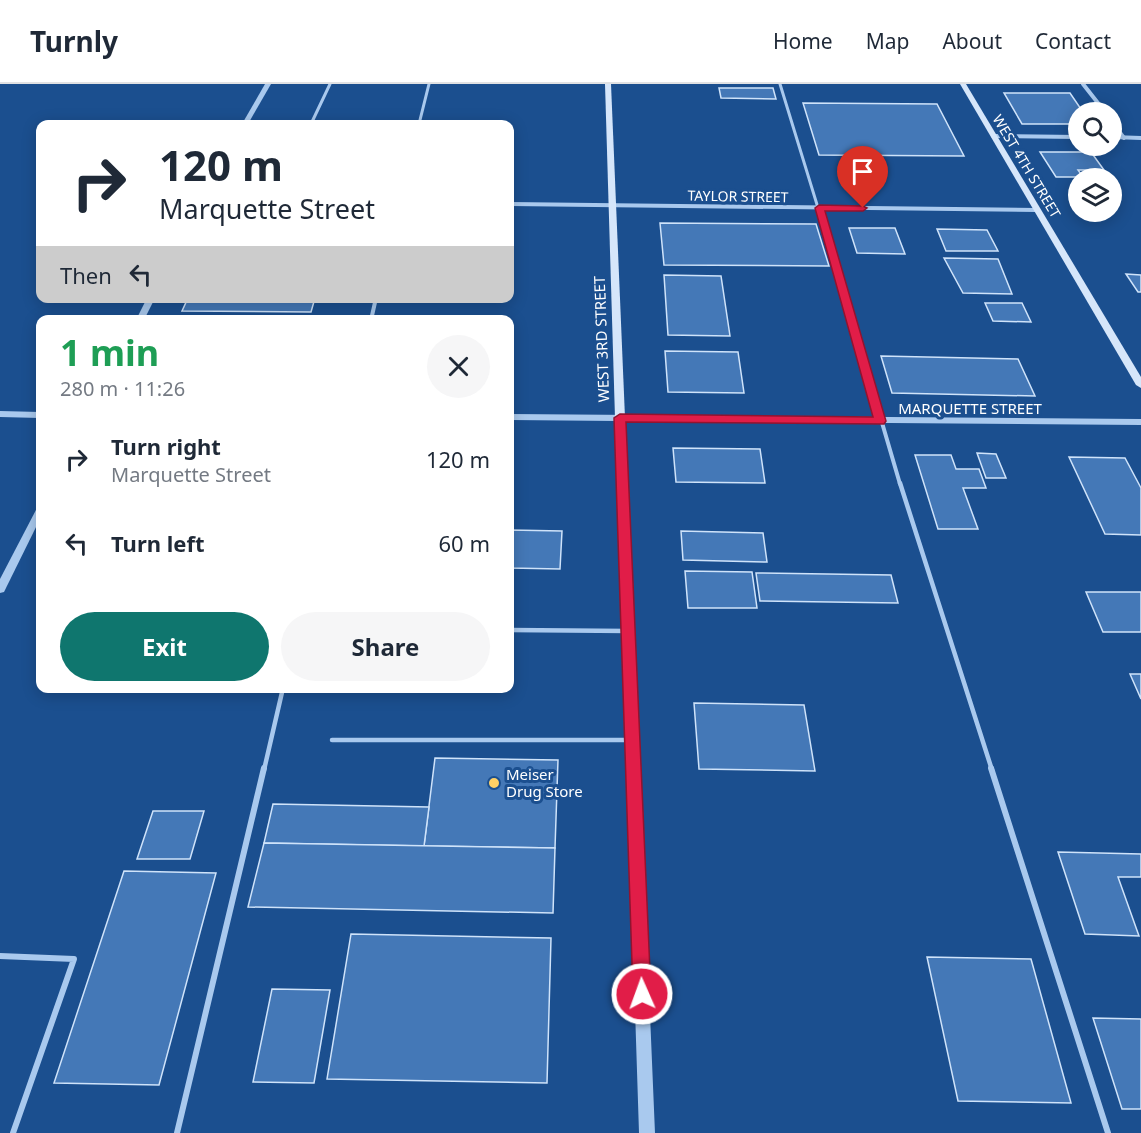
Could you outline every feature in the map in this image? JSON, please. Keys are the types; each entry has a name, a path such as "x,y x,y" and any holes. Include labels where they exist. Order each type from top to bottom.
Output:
{"main road":[{"name":"WEST 3RD STREET","path":"608,84 620,418"},
{"name":"WEST 4TH STREET","path":"963,84 1141,385"}],"street":[{"path":"247,120 268,84"},
{"path":"1083,84 1097,102"},
{"path":"1122,135 1124,138 1141,138"},
{"path":"993,136 1068,137"},
{"name":"TAYLOR STREET","path":"514,204 1037,210"},
{"path":"0,414 36,415"},
{"name":"MARQUETTE STREET","path":"514,417 1141,422"},
{"name":"WEST 3RD STREET","path":"620,418 647,1133"},
{"path":"0,589 36,519"}],"lane":[{"path":"313,120 330,84"},
{"path":"420,120 429,84"},
{"path":"780,84 819,208 880,421 1108,1133"},
{"path":"514,630 628,631"},
{"path":"177,1133 282,693"},
{"path":"332,740 632,740"},
{"path":"0,956 74,959 13,1133"}],"building":[{"path":"719,88 773,88 776,99 721,98"},
{"path":"1004,93 1070,93 1076,102 1068,102 1068,124 1022,124"},
{"path":"803,103 937,104 964,156 819,155"},
{"path":"1040,152 1068,152 1068,156 1094,156 1103,168 1068,168 1068,177 1056,177"},
{"path":"660,223 816,224 829,266 664,265"},
{"path":"849,228 895,228 905,254 857,253"},
{"path":"937,229 987,230 998,251 946,251"},
{"path":"944,258 998,259 1012,294 963,293"},
{"path":"1126,274 1141,275 1141,292 1138,292"},
{"path":"664,275 721,276 730,336 668,335"},
{"path":"186,303 314,303 311,312 182,311"},
{"path":"985,303 1022,303 1031,322 993,321"},
{"path":"665,351 738,352 744,393 668,392"},
{"path":"881,356 1018,359 1035,396 892,393"},
{"path":"673,448 760,449 765,483 676,482"},
{"path":"977,453 996,454 1006,478 986,478"},
{"path":"915,455 951,455 956,469 979,469 986,488 963,488 978,529 938,529"},
{"path":"1069,457 1125,458 1141,488 1141,535 1105,534"},
{"path":"514,530 562,531 560,569 514,568"},
{"path":"681,531 763,533 767,562 683,560"},
{"path":"685,571 752,572 757,608 688,608"},
{"path":"756,573 891,575 898,603 760,601"},
{"path":"1086,592 1141,592 1141,632 1103,632"},
{"path":"1130,674 1141,674 1141,699"},
{"path":"694,703 804,705 815,771 699,769"},
{"name":"Meiser Drug Store","path":"435,758 558,760 555,848 424,846"},
{"path":"273,804 429,807 424,846 264,843"},
{"path":"153,811 204,811 190,859 137,859"},
{"path":"264,843 555,848 553,913 248,907"},
{"path":"1058,852 1141,854 1141,877 1118,877 1139,936 1085,934"},
{"path":"124,871 216,873 159,1085 54,1083"},
{"path":"351,934 551,938 547,1083 327,1079"},
{"path":"927,957 1031,959 1071,1103 958,1101"},
{"path":"272,989 330,990 314,1083 253,1082"},
{"path":"1093,1018 1141,1019 1141,1109 1122,1109"}],"place":[{"name":"Meiser Drug Store","path":"494,783"}],"route":[{"path":"642,994 620,418 880,421 819,208 863,208"}]}
